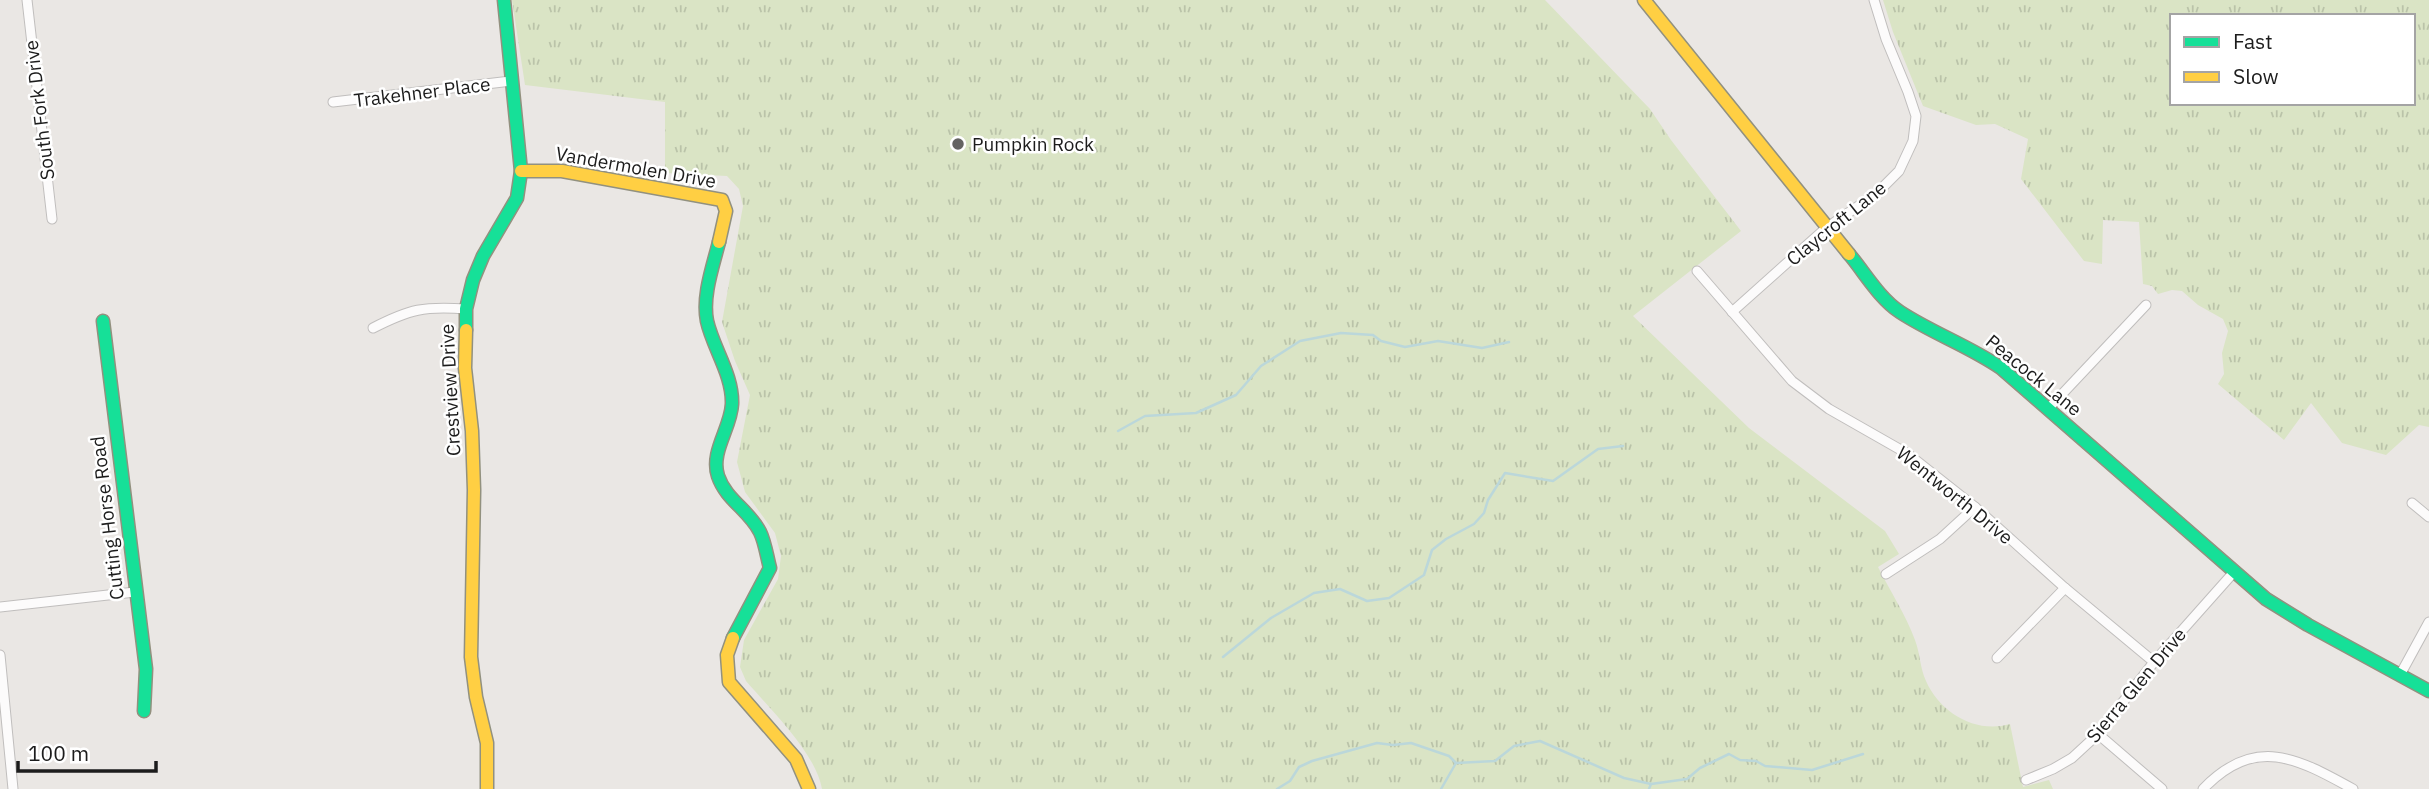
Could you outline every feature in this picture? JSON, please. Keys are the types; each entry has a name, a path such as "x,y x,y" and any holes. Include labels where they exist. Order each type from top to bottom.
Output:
{"street":[{"name":"South Fork Drive","path":"27,0 52,219"},
{"name":"Crestview Drive","path":"487,789 487,743 476,697 471,657 474,490 472,431 465,369 466,309 472,280 483,256 517,198 521,171 504,0"},
{"name":"Peacock Lane","path":"1644,0 1826,228 1893,307 1984,356 2234,572 2287,613 2429,691"},
{"name":"Claycroft Lane","path":"1732,312 1826,228 1875,194 1899,171 1913,141 1916,116 1874,0"},
{"name":"Trakehner Place","path":"332,103 512,81"},
{"name":"Vandermolen Drive","path":"521,171 562,171 702,195 722,201 726,211 710,275 707,321 729,380 732,404 715,466 728,496 760,532 770,568 731,641 727,655 729,682 796,759 809,789"},
{"name":"Wentworth Drive","path":"1697,271 1792,381 1829,409 1908,454 2154,662"},
{"path":"2048,409 2146,305"},
{"path":"373,328 405,312 436,307 466,309"},
{"name":"Cutting Horse Road","path":"103,321 146,669 144,711"},
{"path":"2412,503 2429,517"},
{"path":"1886,574 1940,539 1975,508"},
{"name":"Sierra Glen Drive","path":"2026,780 2072,758 2098,734 2154,662 2234,572"},
{"path":"1997,658 2065,588"},
{"path":"0,607 135,592"},
{"path":"2400,675 2429,622"},
{"path":"0,655 13,789"},
{"path":"2098,734 2162,789"},
{"path":"2203,789 2239,760 2276,756 2312,767 2353,789"}],"green space":[{"path":"512,0 1545,0 1650,109 1741,231 1633,316 1749,428 1885,531 1899,554 1878,567 1903,612 1932,692 1950,711 1972,723 1984,726 2010,724 2023,787 2049,780 2053,789 822,789 818,775 802,746 746,681 740,667 744,640 778,579 781,556 775,533 745,492 737,462 750,395 722,322 743,206 739,189 727,176 665,173 665,102 525,85"},
{"path":"1883,0 2429,0 2429,427 2419,425 2386,455 2342,443 2311,403 2284,440 2218,384 2224,374 2222,353 2228,331 2223,319 2198,305 2182,291 2172,290 2158,294 2152,286 2143,284 2139,222 2103,220 2102,264 2084,261 2021,179 2028,139 1995,124 1976,125 1923,106"}],"waterway":[{"path":"1118,431 1145,416 1196,413 1236,395 1261,366 1300,341 1341,333 1373,335 1381,341 1405,347 1438,341 1482,348 1509,342"},
{"path":"1223,657 1271,618 1314,593 1340,589 1367,601 1389,598 1424,575 1432,550 1474,524 1484,513 1488,500 1505,473 1553,481 1598,449 1623,446"},
{"path":"1277,789 1290,781 1299,767 1312,761 1377,743 1411,743 1449,756 1456,763 1495,761 1514,746 1540,741 1624,778 1651,784"},
{"path":"1649,789 1651,784 1687,779 1700,768 1729,754 1740,760 1756,761 1765,766 1812,770 1863,754"},
{"path":"1441,789 1456,763"}],"traffic: fast":[{"path":"466,330 466,309 473,280 483,256 517,198 521,171 504,0"},
{"path":"719,242 709,281 706,311 710,331 726,372 732,404 716,467 726,492 760,532 770,568 733,638"},
{"path":"1849,254 1892,306 1912,320 2001,368 2266,599 2429,691"},
{"path":"103,321 146,669 144,711"}],"traffic: slow":[{"path":"1644,0 1849,254"},
{"path":"521,171 562,171 722,200 726,211 719,242"},
{"path":"466,330 465,368 472,431 474,490 471,657 476,697 487,743 487,789"},
{"path":"733,638 727,655 729,682 796,759 809,789"}],"place":[{"name":"Pumpkin Rock","path":"958,144"}]}
